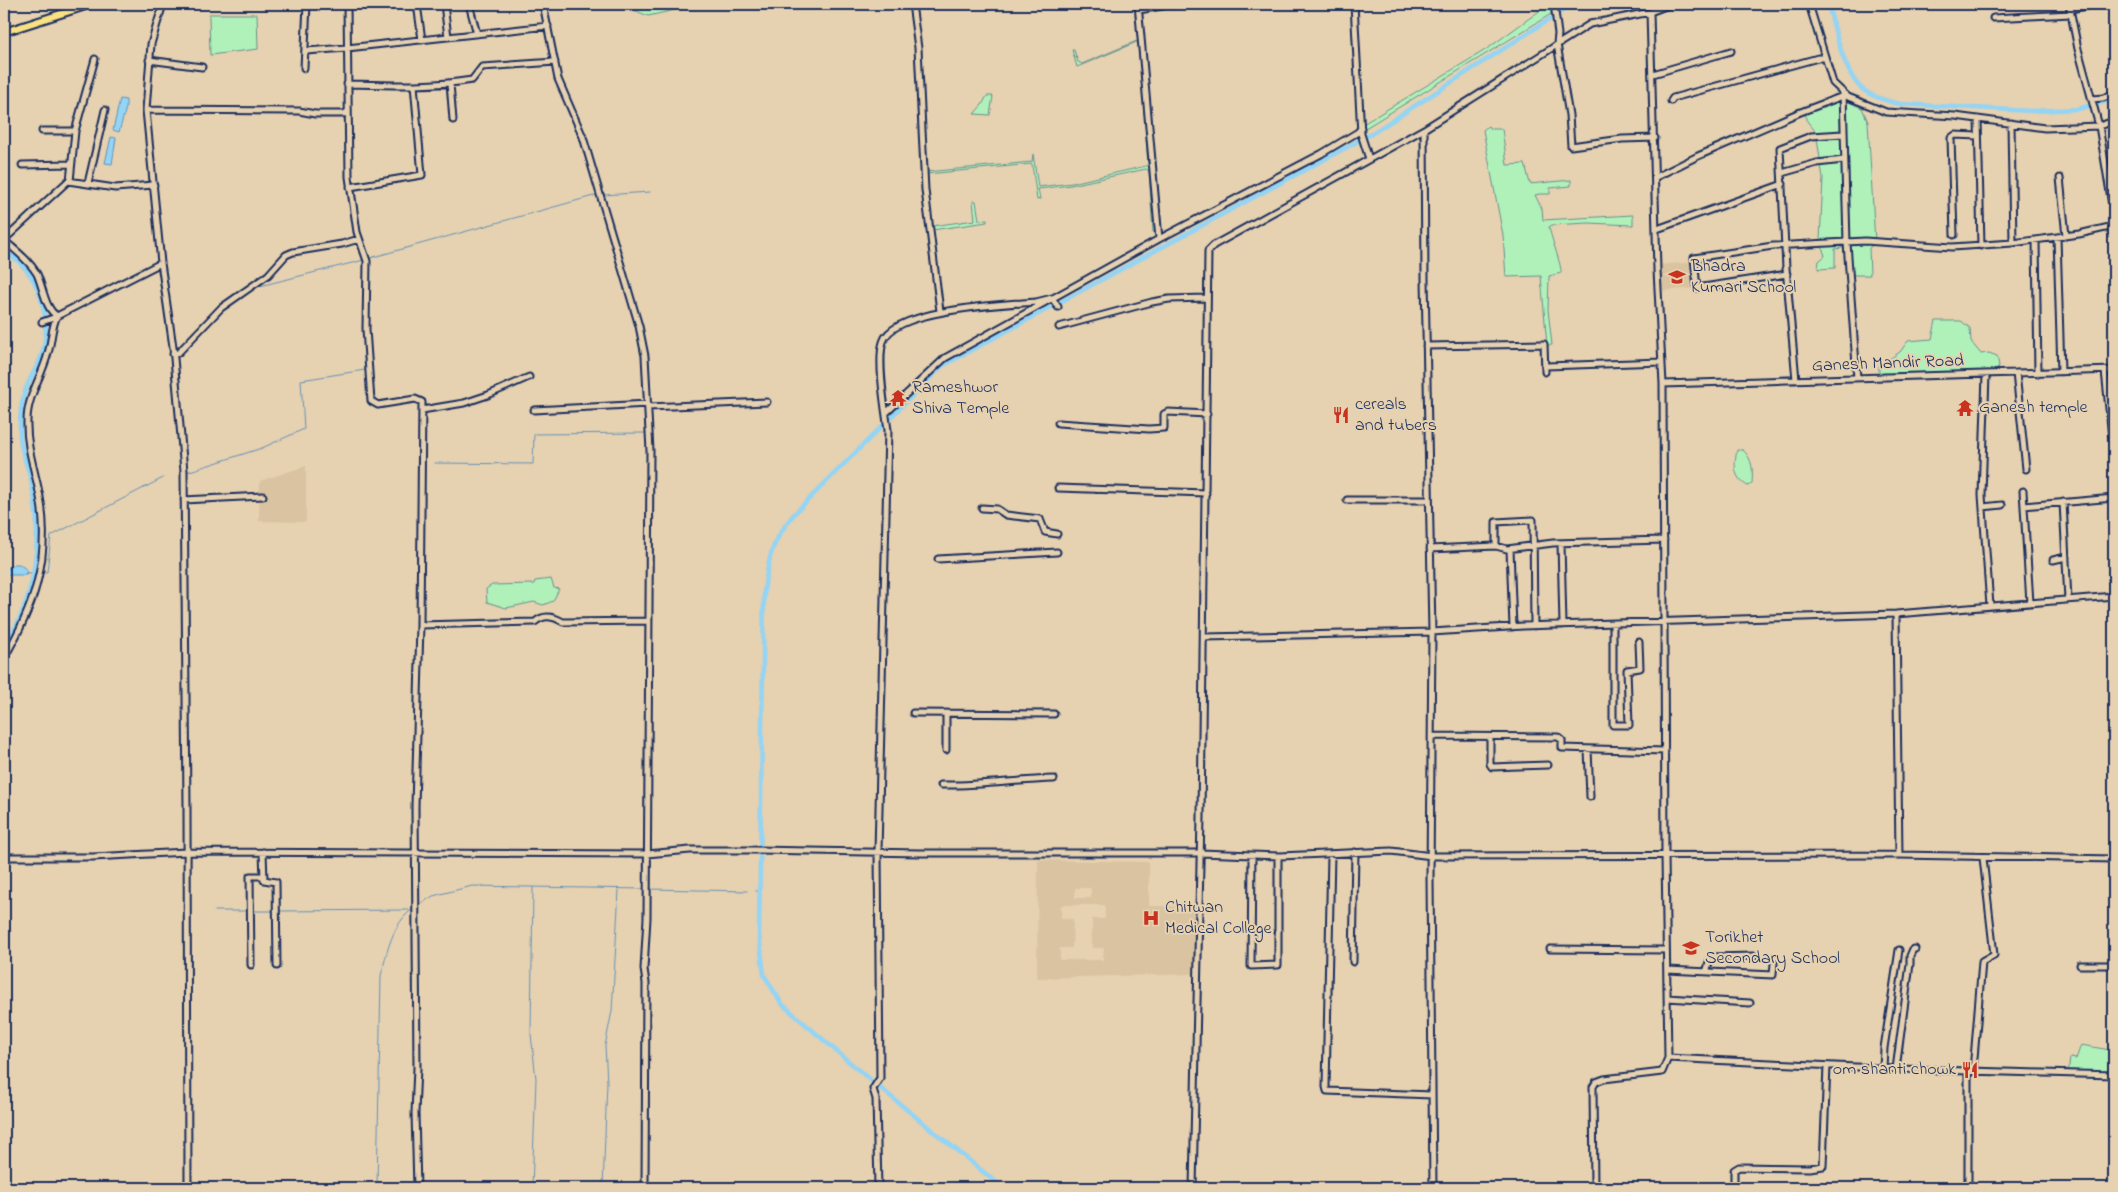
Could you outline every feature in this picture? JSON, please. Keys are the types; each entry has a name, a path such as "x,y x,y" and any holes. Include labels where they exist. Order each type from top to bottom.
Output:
{"main road":[{"path":"4,32 92,4"}],"street":[{"path":"163,4 151,44 146,110 184,471 188,1188"},
{"path":"304,68 307,4"},
{"path":"347,4 347,112 350,187 359,238 368,261 366,329 371,401 378,405 415,399 422,402 420,625 416,736 417,1068 415,1113 417,1188"},
{"path":"418,4 422,40"},
{"path":"444,4 448,37"},
{"path":"469,4 477,34"},
{"path":"543,4 558,79 583,137 639,326 645,356 650,451 647,854 644,962 646,983 645,1188"},
{"path":"912,4 919,57 925,190 940,311"},
{"path":"1138,4 1159,239"},
{"path":"1138,10 1173,4"},
{"path":"1354,4 1361,131 1369,159"},
{"path":"1554,4 1557,20 1556,44 1569,115 1572,146 1622,139 1655,138"},
{"path":"1193,1188 1201,853 1208,250 1424,129 1590,24 1650,12 1671,4"},
{"path":"1809,4 1833,83 1848,97 1886,112 1978,119 2045,128 2099,126 2114,121"},
{"path":"1993,18 2099,4"},
{"path":"2070,9 2078,48 2099,126 2114,217"},
{"path":"1594,1188 1593,1087 1596,1082 1604,1079 1662,1072 1668,1058 1664,856 1663,384 1656,229 1655,138 1650,12"},
{"path":"306,51 548,26"},
{"path":"1653,74 1731,51"},
{"path":"1671,101 1673,98 1714,85 1818,58 1825,58"},
{"path":"70,181 75,131 95,59"},
{"path":"149,60 202,67"},
{"path":"347,84 414,85 450,83 472,80 479,69 489,66 555,62"},
{"path":"450,83 453,120"},
{"path":"350,187 422,175 414,85"},
{"path":"1843,94 1847,243 1857,378"},
{"path":"1656,177 1698,156 1843,94"},
{"path":"2092,100 2114,94"},
{"path":"88,183 105,110"},
{"path":"146,110 290,111 315,114 344,114 347,112"},
{"path":"1978,119 1981,246"},
{"path":"2011,123 2012,244"},
{"path":"1424,129 1432,632 1432,856 1430,879 1432,887 1433,1188"},
{"path":"42,131 75,131"},
{"path":"886,416 945,358 1159,239 1361,131"},
{"path":"1796,380 1785,246 1780,148 1811,136 1843,134"},
{"path":"1954,235 1951,138 1955,135 1978,136"},
{"path":"1782,172 1817,163 1844,160"},
{"path":"22,165 71,164"},
{"path":"2060,178 2066,236"},
{"path":"56,316 51,313 37,275 29,262 4,240 68,181 115,188 154,185"},
{"path":"1656,229 1783,184"},
{"path":"1787,274 1697,288 1694,258 1785,246 1865,241 1952,247 2012,244 2066,236 2114,226"},
{"path":"2057,237 2062,372"},
{"path":"173,354 178,353 221,308 268,275 286,255 293,252 342,244 359,238"},
{"path":"2036,240 2038,373"},
{"path":"42,322 161,263"},
{"path":"1060,327 1169,298 1207,298"},
{"path":"878,1188 876,1099 874,1088 878,1082 878,852 888,430 882,378 883,341 888,333 898,327 940,311 1053,299"},
{"path":"1053,299 1058,306"},
{"path":"4,658 25,618 39,577 43,540 41,504 27,439 27,420 31,394 48,353 56,316"},
{"path":"1426,346 1544,344 1545,372"},
{"path":"1546,366 1662,362"},
{"name":"Ganesh Mandir Road","path":"1663,384 2114,370"},
{"path":"2105,371 2114,456"},
{"path":"1986,374 1983,507 1990,606"},
{"path":"2016,374 2026,470"},
{"path":"422,410 464,403 488,395 528,376"},
{"path":"534,410 767,402"},
{"path":"1058,423 1149,429 1164,428 1164,414 1168,412 1207,414"},
{"path":"1058,488 1206,493"},
{"path":"2023,491 2030,603"},
{"path":"184,500 263,496"},
{"path":"2024,506 2114,498"},
{"path":"1347,500 1429,500"},
{"path":"2063,502 2068,600"},
{"path":"1983,507 2002,506"},
{"path":"982,508 997,509 1006,515 1040,519 1045,532 1057,534"},
{"path":"1496,546 1496,522 1533,520 1534,626"},
{"path":"1430,549 1496,546 1510,549 1561,543 1664,540"},
{"path":"1561,543 1563,625"},
{"path":"1510,549 1513,627"},
{"path":"938,559 1057,552"},
{"path":"2053,560 2066,557"},
{"path":"1204,637 1432,632 1534,626 1896,614 2114,596"},
{"path":"1896,614 1899,856"},
{"path":"420,625 535,622 541,617 554,616 563,622 648,621"},
{"path":"1613,624 1613,725 1628,725 1627,670 1640,668 1639,642"},
{"path":"913,713 1054,714"},
{"path":"946,713 946,750"},
{"path":"1432,736 1490,738 1558,737 1562,740 1562,748 1665,751"},
{"path":"1490,738 1490,764 1492,767 1548,765"},
{"path":"1588,749 1590,797"},
{"path":"941,785 990,784 1015,780 1054,778"},
{"path":"4,857 102,856 186,852 647,854 690,850 768,850 1105,854 1201,853 1278,856 1391,851 1432,856 1899,856 2114,859"},
{"path":"263,852 264,880 276,882 278,966"},
{"path":"1353,962 1355,852"},
{"path":"1331,854 1327,1090 1432,1096"},
{"path":"1252,855 1251,966 1278,966 1278,856"},
{"path":"1968,1188 1970,1071 1982,962 1994,955 1983,858"},
{"path":"251,965 250,876 264,876"},
{"path":"1550,949 1666,950"},
{"path":"1896,1069 1910,956 1913,949 1915,949"},
{"path":"1883,1068 1884,1048 1899,950"},
{"path":"1706,972 1711,956 1755,956"},
{"path":"1667,970 1773,975 1774,963"},
{"path":"2080,964 2114,965"},
{"path":"1667,998 1750,1003"},
{"path":"1668,1058 1896,1069 2114,1075"},
{"path":"1734,1188 1734,1170 1739,1166 1810,1168 1822,1166 1826,1066"}],"shaded area":[{"name":"Bhadra Kumari School","path":"1695,262 1697,288 1660,291 1658,265"},
{"path":"306,466 306,522 259,521 260,481"},
{"name":"Chitwan Medical College","path":"1038,860 1149,862 1149,906 1197,907 1194,974 1037,978","holes":["1075,888 1091,888 1091,898 1075,898","1061,905 1105,905 1105,919 1092,919 1092,948 1104,948 1103,960 1060,960 1060,948 1072,948 1073,919 1061,919"]}],"green space":[{"path":"620,4 702,4 648,16"},
{"path":"1549,4 1552,4 1551,14 1362,130 1362,95 1363,124 1487,49"},
{"path":"209,14 257,14 258,49 210,55"},
{"path":"1139,40 1156,234 1153,233 1149,171 1146,169 1071,185 1038,189 1040,199 1037,200 1032,164 927,174 926,172 1032,162 1033,154 1038,187 1072,183 1148,165 1139,41 1077,67 1072,50 1074,50 1078,62 1082,64"},
{"path":"987,96 993,96 990,115 974,114 982,105"},
{"path":"1844,100 1862,108 1868,122 1875,243 1869,248 1870,275 1853,275 1849,247 1835,249 1835,268 1818,269 1819,261 1825,256 1820,241 1823,178 1816,132 1807,121 1805,111 1813,106"},
{"path":"1488,126 1491,129 1502,129 1507,165 1525,164 1530,184 1571,180 1571,186 1550,188 1550,194 1535,195 1542,209 1543,220 1633,215 1633,225 1588,223 1552,225 1549,227 1561,273 1549,276 1548,310 1552,345 1547,345 1541,276 1506,277 1503,235 1483,130"},
{"path":"973,201 976,201 979,220 987,219 987,222 932,230 932,226 975,220"},
{"path":"1936,321 1961,321 1970,328 1971,342 1981,354 1989,353 1997,356 1999,366 1996,371 1879,375 1879,366 1900,352 1908,341 1932,339"},
{"path":"1737,450 1743,450 1751,461 1752,483 1748,486 1737,475 1735,461"},
{"path":"551,579 554,588 559,589 553,601 543,605 534,602 506,608 487,602 486,589 492,585 534,584 535,581"},
{"path":"2081,1045 2110,1050 2108,1074 2068,1073 2070,1058 2076,1059"}],"water":[{"path":"120,99 126,100 126,108 119,132 113,130"},
{"path":"111,137 116,138 112,164 105,163"},
{"path":"14,564 19,564 27,570 26,575 6,575 7,569"}],"waterway":[{"path":"1003,1188 862,1073 782,1004 764,975 759,934 764,591 772,550 776,541 794,514 942,366 1371,134 1573,4"},
{"path":"1828,4 1840,46 1853,78 1862,89 1883,100 1900,104 2031,111 2078,109 2114,99"},
{"path":"604,195 650,192"},
{"path":"370,258 597,195"},
{"path":"4,251 19,262 34,282 43,306 46,333 41,357 25,390 20,421 21,442 35,502 37,545 30,588 24,609 4,647"},
{"path":"256,287 364,260"},
{"path":"187,472 262,448 304,429 301,380 365,370"},
{"path":"435,463 533,464 534,434 646,433"},
{"path":"40,572 47,572 51,536 163,478"},
{"path":"25,573 36,573"},
{"path":"417,906 433,896 472,886 644,889"},
{"path":"532,1188 536,1079 531,1034 533,887"},
{"path":"648,889 747,891"},
{"path":"603,1188 607,1082 605,1046 612,1011 619,890"},
{"path":"377,1188 381,976 395,930 414,908"},
{"path":"278,911 409,910"},
{"path":"215,911 249,911"},
{"path":"253,911 274,911"}],"place":[{"name":"Bhadra Kumari School","path":"1677,277"},
{"name":"Rameshwor Shiva Temple","path":"898,398"},
{"name":"Ganesh temple","path":"1965,408"},
{"name":"cereals and tubers","path":"1341,415"},
{"name":"Chitwan Medical College","path":"1151,918"},
{"name":"Torikhet Secondary School","path":"1691,948"},
{"name":"om shanti chowk","path":"1970,1070"}]}
